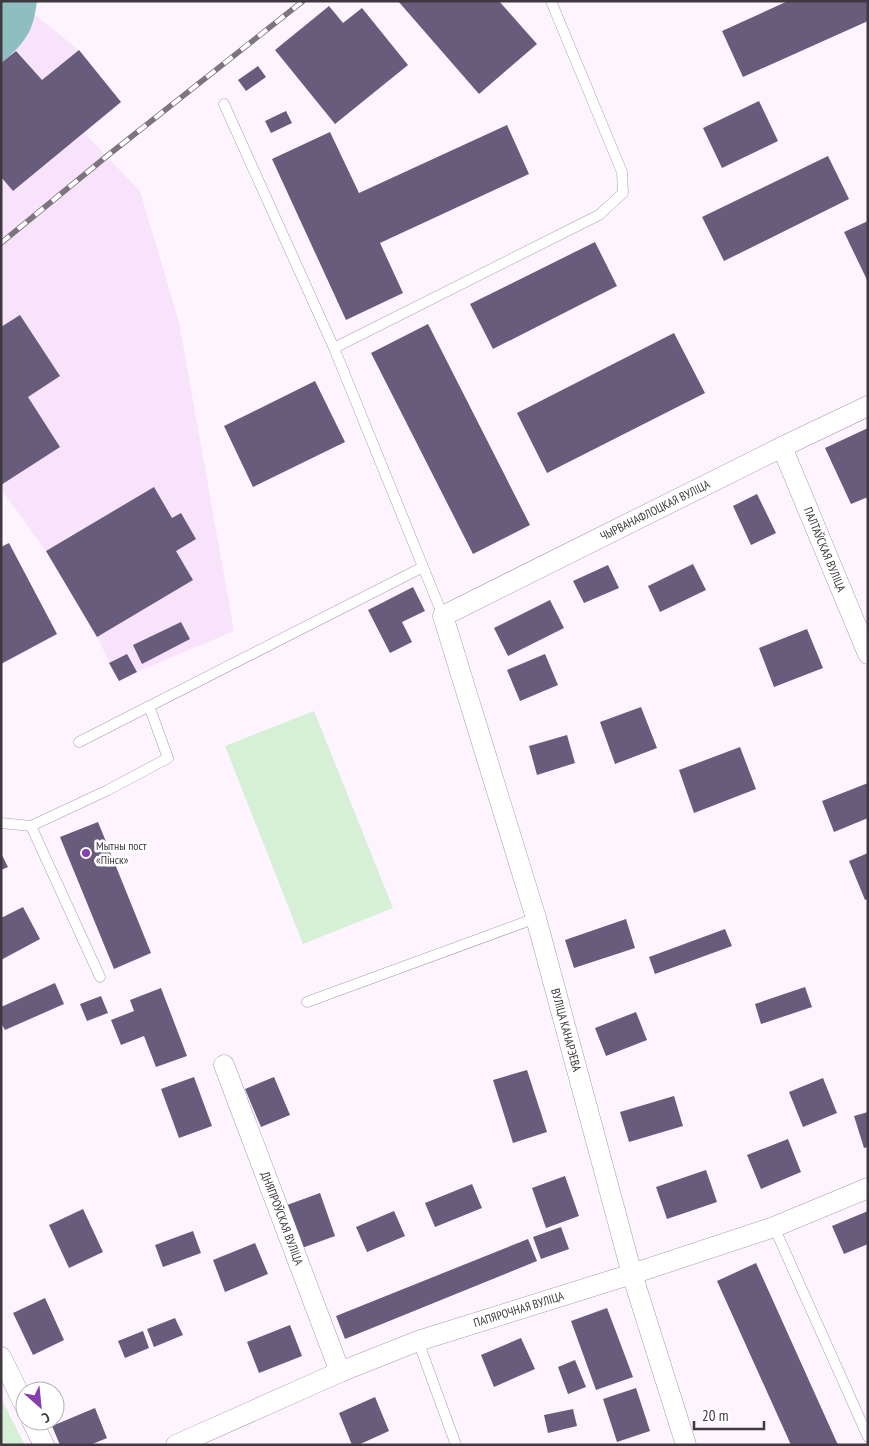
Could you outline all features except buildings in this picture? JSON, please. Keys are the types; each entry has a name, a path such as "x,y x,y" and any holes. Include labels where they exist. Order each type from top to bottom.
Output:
{"street":[{"name":"ЧЫРВАНАФЛОЦКАЯ ВУЛІЦА","path":"443,616 868,406"},
{"name":"ПАЛТАЎСКАЯ ВУЛІЦА","path":"782,447 868,654"},
{"name":"ВУЛІЦА КАНАРЭЕВА","path":"443,616 536,918 632,1274 686,1445"},
{"name":"ДНЯПРОЎСКАЯ ВУЛІЦА","path":"224,1065 340,1372"},
{"name":"ПАПЯРОЧНАЯ ВУЛІЦА","path":"176,1445 340,1372 418,1341 774,1227 868,1188"},
{"path":"1,1356 15,1385"},
{"path":"37,1431 44,1445"}],"lane":[{"path":"334,348 599,215 623,193 622,172 551,1"},
{"path":"224,104 334,348 443,616"},
{"path":"79,742 423,567"},
{"path":"1,823 31,826 108,790 168,758 149,706"},
{"path":"31,826 100,977"},
{"path":"307,1002 536,918"},
{"path":"774,1227 868,1437"},
{"path":"418,1341 456,1445"}],"shaded area":[{"path":"35,15 79,50 121,102 84,133 140,191 179,322 234,631 119,681 97,637 46,551 1,489 1,63 25,41"}],"green space":[{"path":"314,711 393,908 303,944 225,746"},
{"path":"1,1398 15,1425 15,1431 18,1431 25,1445 1,1445"}],"water":[{"path":"1,1 37,1 33,21 22,43 1,63"}],"railway":[{"path":"1,243 107,156 303,1"}],"place":[{"name":"Мытны пост «Пінск»","path":"86,853"}]}
